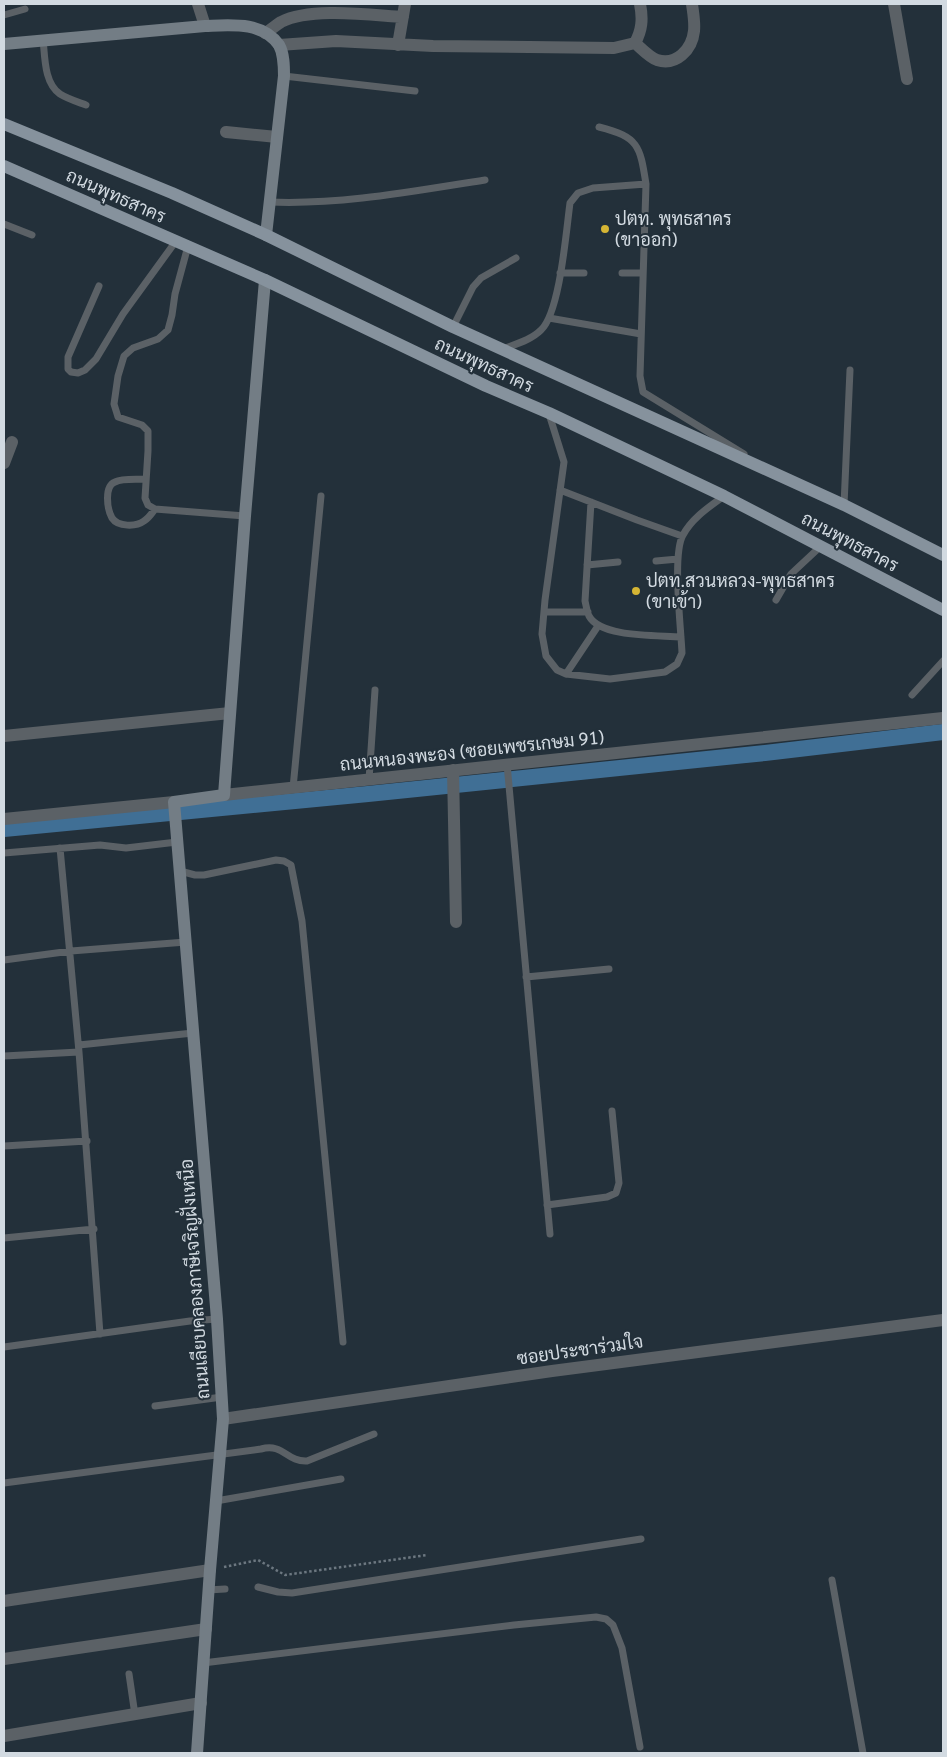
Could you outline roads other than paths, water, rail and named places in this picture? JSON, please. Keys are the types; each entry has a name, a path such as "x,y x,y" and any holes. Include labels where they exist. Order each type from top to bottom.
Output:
{"main road":[{"path":"4,44 205,26 235,25 251,27 266,33 279,45 283,58 284,76 266,235"},
{"name":"ถนนพุทธสาคร","path":"4,124 172,193 266,235 453,327 844,505 943,555"},
{"name":"ถนนพุทธสาคร","path":"4,166 265,280 486,386 548,413 724,496 943,610"},
{"path":"224,795 265,280"},
{"name":"ถนนหนองพะอง (ซอยเพชรเกษม 91)","path":"174,802 224,795"},
{"name":"ถนนเลียบคลองภาษีเจริญฝั่งเหนือ","path":"174,802 217,1319 223,1419 208,1590 197,1753"}],"street":[{"path":"198,4 205,26"},
{"path":"398,44 405,4"},
{"path":"279,45 336,41 614,48 635,43 641,33 640,4"},
{"path":"635,43 655,59 669,62 678,59 689,47 694,31 692,4"},
{"path":"894,4 907,79"},
{"path":"266,33 281,22 298,16 339,13 403,17"},
{"path":"226,132 277,137"},
{"path":"4,463 12,442"},
{"path":"4,736 230,713"},
{"name":"ถนนหนองพะอง (ซอยเพชรเกษม 91)","path":"224,795 943,718"},
{"path":"452,770 456,922"},
{"name":"ถนนหนองพะอง (ซอยเพชรเกษม 91)","path":"4,819 174,802"},
{"name":"ซอยประชาร่วมใจ","path":"223,1419 562,1370 943,1320"},
{"path":"4,1601 210,1570"},
{"path":"4,1659 206,1629"},
{"path":"4,1736 201,1703"}],"lane":[{"path":"4,15 25,9"},
{"path":"43,40 49,81 53,88 61,95 86,105"},
{"path":"284,76 414,92"},
{"path":"599,127 625,135 642,155 646,184 640,376 643,392 784,478"},
{"path":"270,202 323,203 485,180"},
{"path":"503,350 534,336 543,329 550,318 556,297 570,203 578,193 593,188 646,184"},
{"path":"4,224 32,235"},
{"path":"99,286 68,357 68,369 71,372 78,373 85,370 96,359 123,314 182,244"},
{"path":"182,244 172,315 168,330 158,340 133,348 124,356 118,376 114,404 118,417 142,426 148,431 145,498 148,504 155,509 245,516"},
{"path":"453,327 473,287 481,278 516,258"},
{"path":"560,273 584,273"},
{"path":"622,273 644,273"},
{"path":"550,318 642,334"},
{"path":"844,505 850,370"},
{"path":"548,413 564,462 542,634 546,656 557,670 566,674 610,679 665,672 677,664 682,653 678,559 682,536 694,519 724,496"},
{"path":"146,479 116,481 111,485 108,503 112,518 118,523 139,524 146,520 155,509"},
{"path":"560,490 682,536"},
{"path":"293,788 321,496"},
{"path":"591,502 585,601 588,616 598,626 612,632 681,637"},
{"path":"776,600 791,574 821,546"},
{"path":"656,561 678,559"},
{"path":"587,564 618,562"},
{"path":"544,612 588,612"},
{"path":"566,674 598,626"},
{"path":"912,695 943,661"},
{"path":"368,780 375,690"},
{"path":"507,764 550,1234"},
{"path":"4,853 100,844 126,848 177,842"},
{"path":"60,848 71,951 87,1141 100,1334"},
{"path":"180,871 204,875 276,860 291,864 302,921 343,1342"},
{"path":"4,960 71,951 186,942"},
{"path":"526,977 609,969"},
{"path":"4,1056 79,1048 193,1032"},
{"path":"547,1205 607,1197 616,1192 619,1183 612,1111"},
{"path":"4,1146 87,1141"},
{"path":"4,1238 94,1230"},
{"path":"4,1347 217,1319"},
{"path":"155,1406 222,1397"},
{"path":"4,1483 261,1449 271,1446 297,1462 307,1461 374,1434"},
{"path":"216,1500 342,1479"},
{"path":"258,1587 292,1593 641,1539"},
{"path":"832,1580 863,1753"},
{"path":"208,1590 225,1589"},
{"path":"204,1663 505,1626 596,1617 606,1619 613,1626 622,1648 640,1747"},
{"path":"129,1674 135,1715"}],"waterway":[{"path":"4,829 765,753 943,732"}],"place":[{"name":"ปตท. พุทธสาคร (ขาออก)","path":"605,229"},
{"name":"ปตท.สวนหลวง-พุทธสาคร (ขาเข้า)","path":"636,591"}]}
